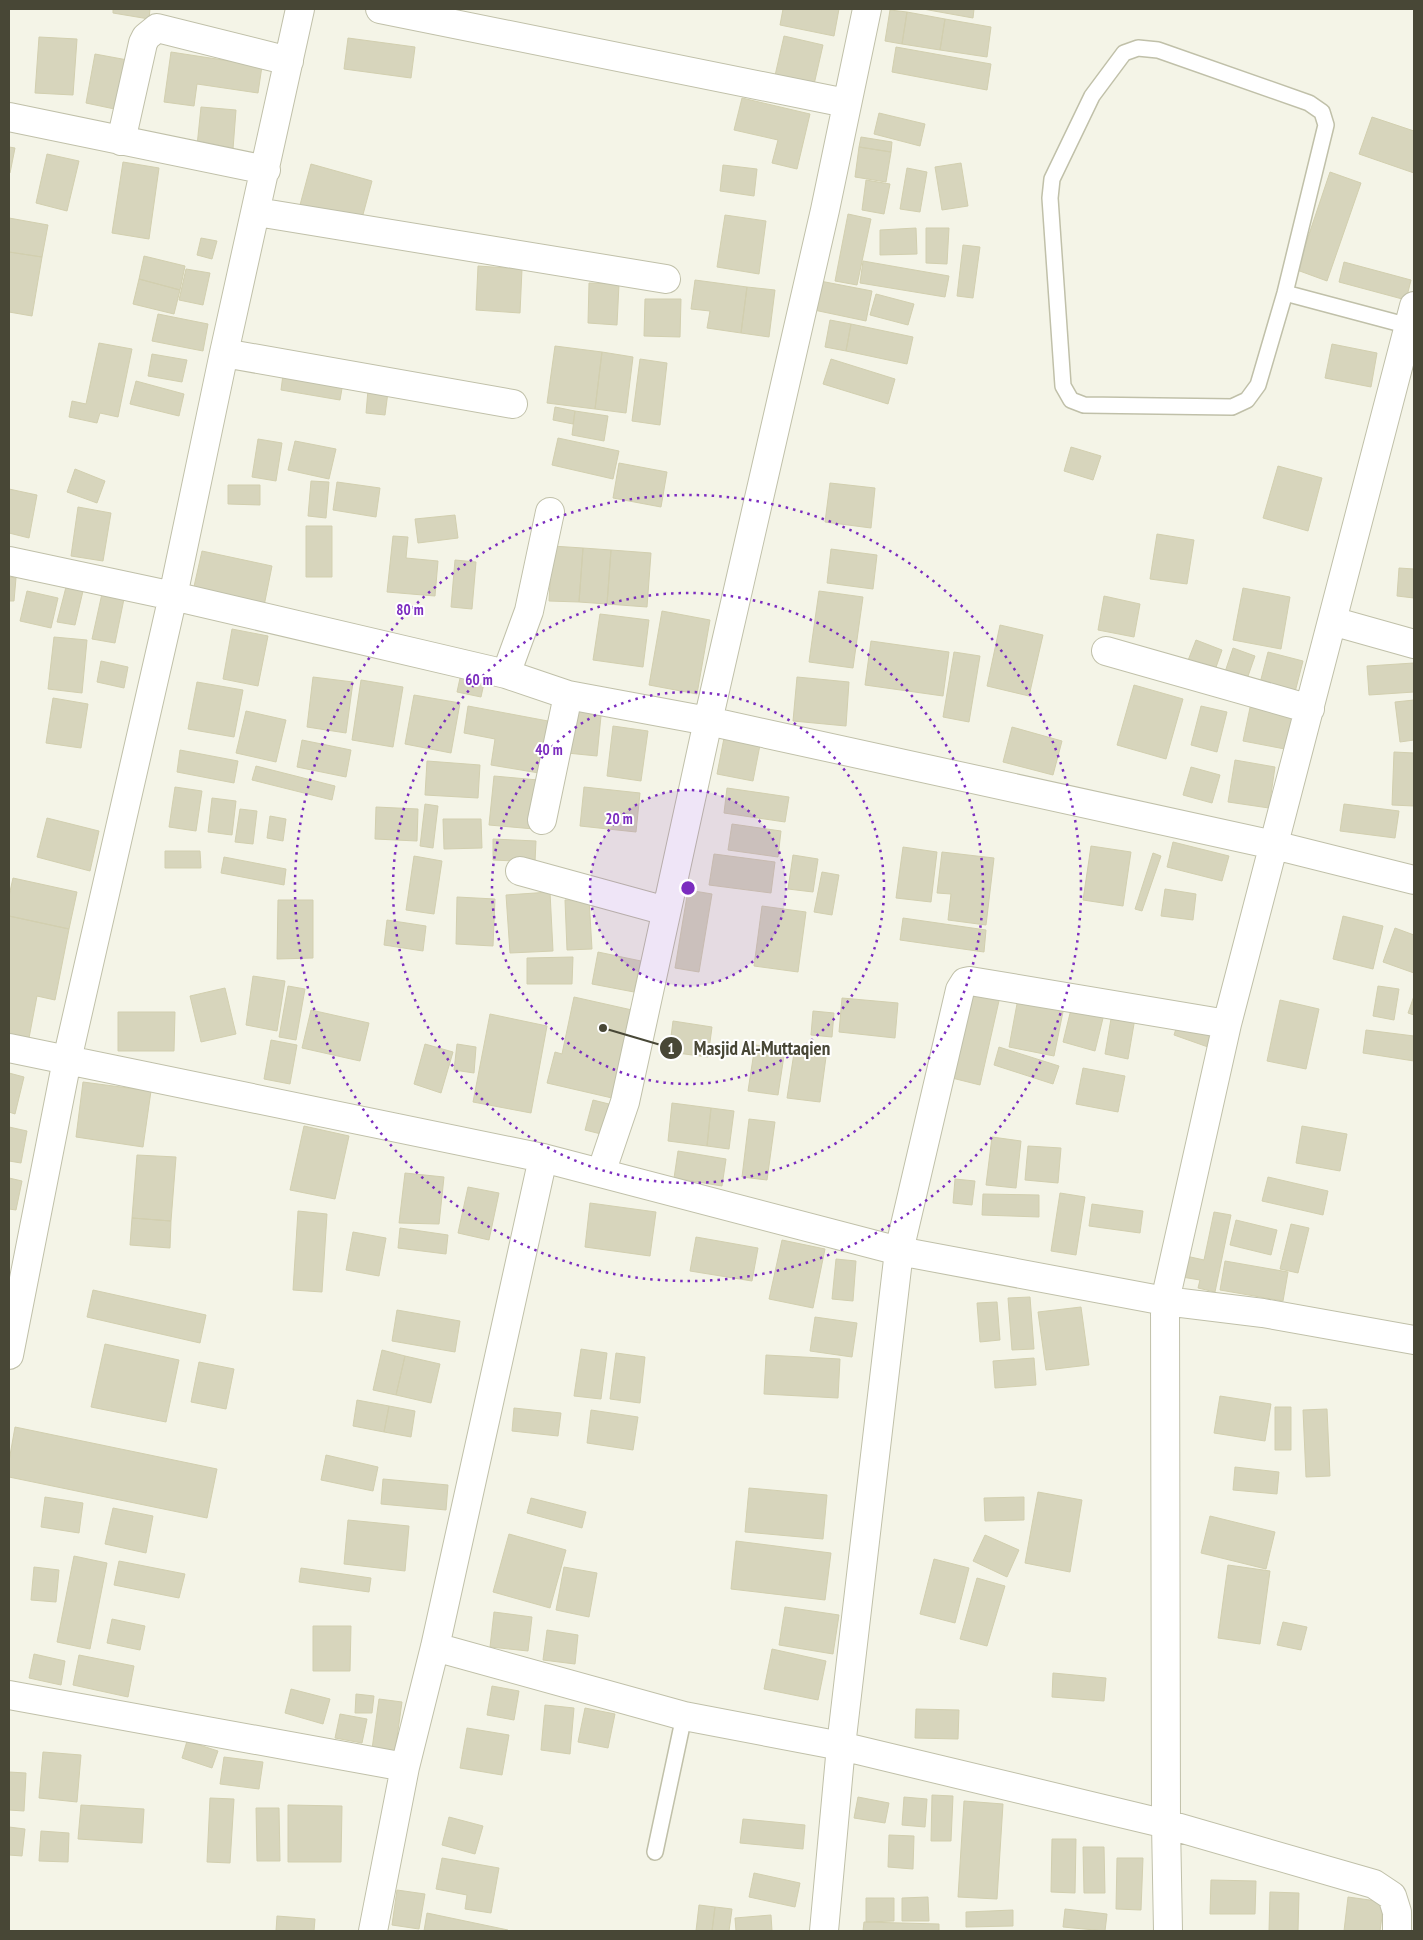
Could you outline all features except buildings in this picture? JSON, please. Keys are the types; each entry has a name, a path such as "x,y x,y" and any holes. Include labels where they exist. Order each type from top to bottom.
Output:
{"street":[{"path":"9,1355 68,1060 173,596 300,9"},
{"path":"380,9 846,104"},
{"path":"601,1174 624,1102 708,721 825,210 867,9"},
{"path":"121,140 143,43 146,37 157,28 289,61"},
{"path":"9,116 266,170"},
{"path":"256,212 666,279"},
{"path":"1168,1931 1165,1301 1227,1024 1412,316"},
{"path":"224,354 513,404"},
{"path":"506,674 529,611 550,512"},
{"path":"9,561 173,596 506,674 568,694 708,721 1274,845 1414,880"},
{"path":"1332,621 1414,644"},
{"path":"1106,651 1310,709"},
{"path":"542,820 568,694"},
{"path":"520,871 666,910"},
{"path":"824,1931 841,1746 899,1251 960,990 965,982 970,981 1227,1024"},
{"path":"9,1048 543,1158 899,1251 1165,1301 1263,1313 1414,1340"},
{"path":"373,1931 405,1766 435,1647 543,1158"},
{"path":"435,1647 684,1716 841,1746 1166,1824 1374,1884 1392,1896 1397,1912 1397,1931"},
{"path":"9,1695 405,1766"}],"lane":[{"path":"1138,48 1158,50 1309,103 1322,112 1326,125 1285,293 1258,385 1247,400 1232,407 1084,406 1071,400 1063,386 1050,198 1052,179 1092,96 1124,53 1138,48"},
{"path":"1285,293 1412,316"},
{"path":"656,1852 684,1716"}],"place":[{"name":"Masjid Al-Muttaqien","path":"603,1028"}]}
